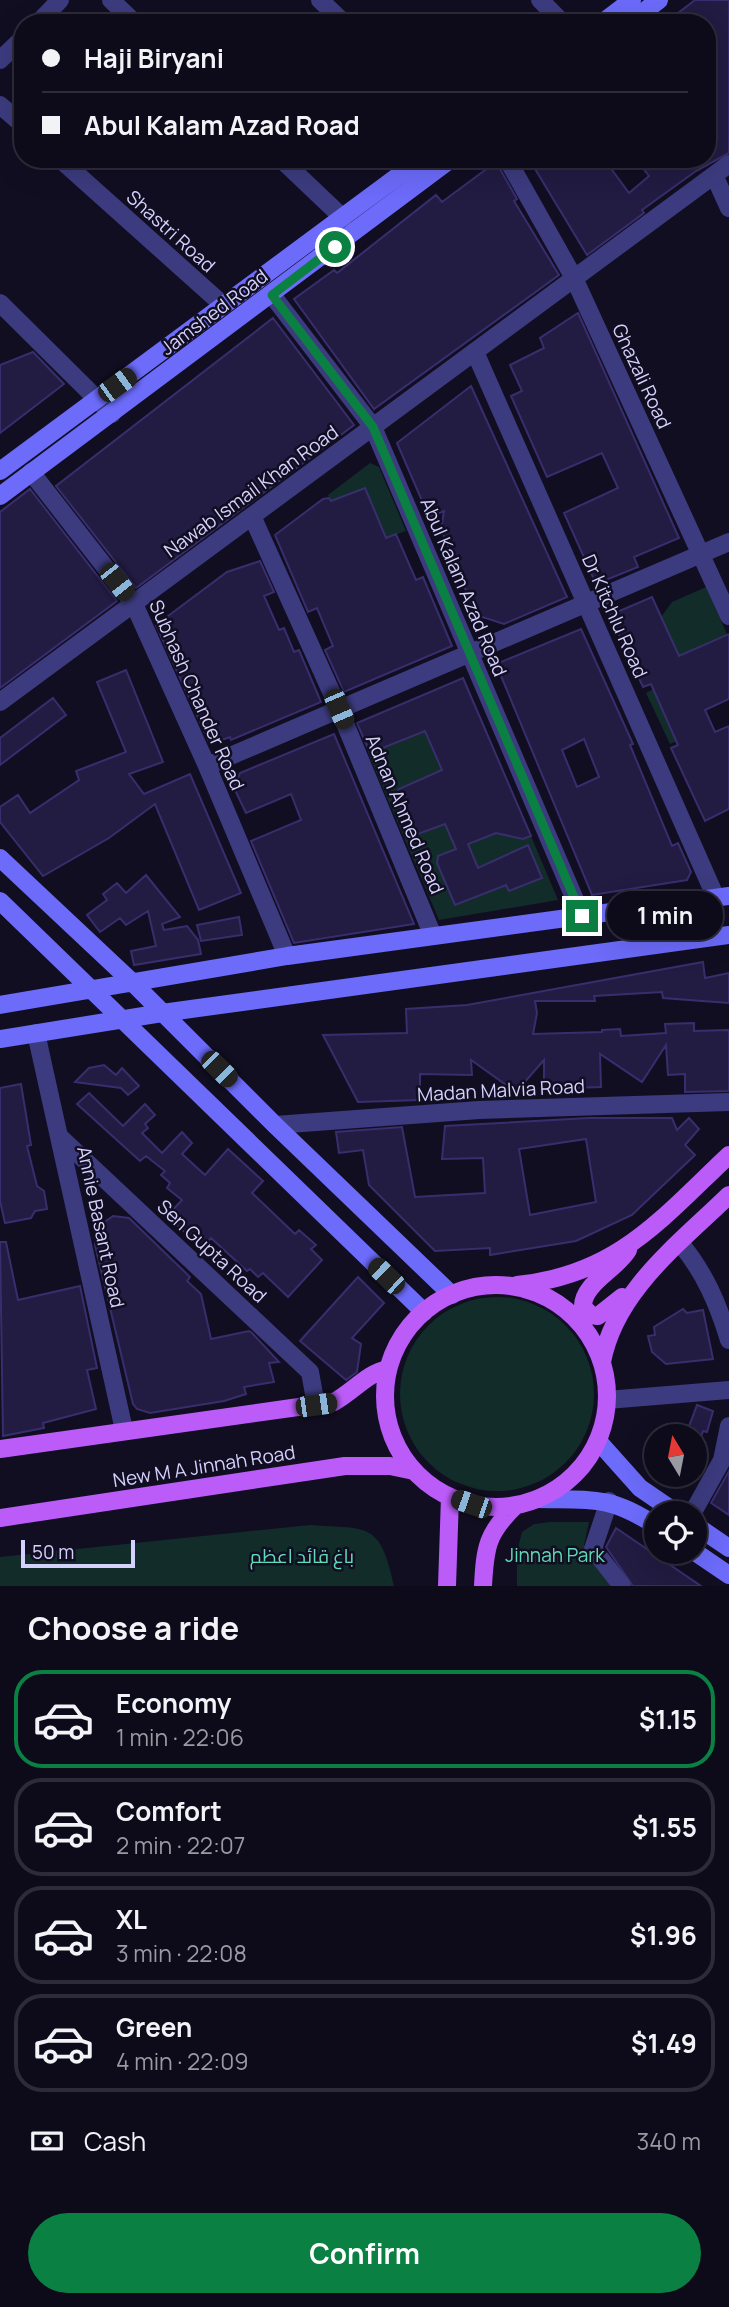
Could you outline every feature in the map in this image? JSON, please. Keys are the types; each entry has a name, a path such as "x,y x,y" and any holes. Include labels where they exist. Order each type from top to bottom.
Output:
{"main road":[{"path":"729,1155 630,1247 620,1263 588,1290 583,1298 583,1307 591,1315 598,1316 634,1291 729,1195"},
{"path":"507,1286 528,1290 566,1310 587,1333 602,1362 607,1400 598,1441 573,1476 537,1499 494,1507 450,1497 414,1471 398,1449 388,1423 385,1396 388,1369 402,1338 424,1312 452,1295 479,1287 554,1279 630,1247"},
{"path":"602,1362 611,1329 634,1291"},
{"path":"0,1449 334,1402 361,1384 372,1372 388,1369"},
{"name":"New M A Jinnah Road","path":"0,1518 345,1466 390,1466 414,1471"},
{"path":"447,1586 450,1497"},
{"path":"483,1586 489,1538 497,1523 516,1505"}],"street":[{"path":"47,14 60,0"},
{"path":"111,0 126,14"},
{"path":"320,0 335,14"},
{"path":"540,0 554,14"},
{"path":"614,14 632,0"},
{"path":"641,14 659,0"},
{"path":"0,60 14,47"},
{"path":"0,105 14,117"},
{"name":"Nawab Ismail Khan Road","path":"0,702 729,164"},
{"name":"Shastri Road","path":"70,168 223,305"},
{"path":"290,168 343,218"},
{"name":"Jamshed Road","path":"0,471 409,168"},
{"name":"Jamshed Road","path":"0,496 439,168"},
{"name":"Ghazali Road","path":"512,168 574,278 729,616"},
{"path":"714,175 729,208"},
{"name":"Abul Kalam Azad Road","path":"272,295 373,427 582,916"},
{"path":"0,303 112,414"},
{"name":"Dr Kitchlu Road","path":"475,352 586,603 723,897"},
{"name":"Subhash Chander Road","path":"32,472 134,604 207,766 287,956"},
{"name":"Adnan Ahmed Road","path":"252,516 339,709 433,936"},
{"path":"207,766 729,541"},
{"path":"0,858 131,981 275,1125 452,1295"},
{"path":"0,1005 287,956 723,897"},
{"path":"0,901 424,1312"},
{"path":"0,1040 120,1019 729,935"},
{"name":"Annie Basant Road","path":"36,1033 124,1430"},
{"name":"Madan Malvia Road","path":"275,1125 479,1110 729,1102"},
{"name":"Sen Gupta Road","path":"61,1138 310,1372 316,1405"},
{"path":"680,1243 695,1261 716,1297 729,1340"},
{"path":"607,1400 729,1390"},
{"path":"699,1501 722,1460 729,1426"},
{"path":"598,1441 640,1488 659,1501"},
{"path":"537,1499 609,1501 622,1505 644,1519"},
{"path":"609,1501 593,1549 622,1586"},
{"path":"707,1533 729,1548"},
{"path":"707,1560 729,1575"}],"green space":[{"path":"370,463 379,467 406,531 386,538 331,501 328,495"},
{"path":"706,587 727,634 679,656 661,617 672,602"},
{"path":"653,689 682,739 670,744 646,693"},
{"path":"425,731 451,792 479,839 496,833 522,839 531,836 558,900 439,920 368,753"},
{"path":"497,1297 534,1305 565,1326 586,1357 594,1394 586,1431 565,1462 534,1483 497,1491 460,1483 429,1462 408,1431 400,1394 408,1357 429,1326 460,1305"},
{"name":"Jinnah Park","path":"589,1522 584,1545 615,1586 517,1586 517,1552 522,1532 534,1524"},
{"name":"باغ قائد اعظم","path":"310,1525 346,1527 369,1533 383,1550 394,1586 0,1586 0,1557"}],"building":[{"path":"695,0 729,0 729,153 716,160 716,14 677,14"},
{"path":"488,168 499,168 517,199 514,201 559,275 374,409 294,299 334,270 337,273 436,195 442,202"},
{"path":"534,168 611,168 629,193 649,176 643,168 702,168 642,210 644,213 587,255"},
{"path":"578,313 679,538 634,557 638,567 596,584 564,513 618,488 602,453 547,477 511,396 522,391 510,365 544,348 540,338"},
{"path":"273,318 354,425 136,588 56,486"},
{"path":"33,352 64,384 0,433 0,365"},
{"path":"471,386 567,597 504,624 476,615 441,529 444,511 429,517 397,443"},
{"path":"365,488 386,538 396,534 416,580 423,577 452,646 344,692 325,650 333,646 317,608 308,612 275,535 323,499 329,498 331,501"},
{"path":"30,489 117,601 0,688 0,512"},
{"path":"260,561 274,592 264,596 279,630 284,628 294,652 299,650 321,702 231,740 230,737 210,744 156,625 227,572"},
{"path":"652,597 679,656 729,634 729,699 705,710 715,732 729,726 729,809 705,821 671,748 678,745 651,684 643,687 610,615"},
{"path":"581,629 633,744 630,745 672,846 678,843 691,872 687,880 592,895 496,664","holes":["584,739 599,777 577,787 562,750"]},
{"path":"126,670 163,762 129,774 144,794 190,774 241,893 199,910 155,804 109,838 43,876 0,822 0,807 18,795 30,813 79,780 76,771 126,752 97,682"},
{"path":"463,678 531,836 523,839 496,833 468,844 478,868 528,845 542,878 509,891 506,885 455,905 437,863 438,856 456,849 445,824 418,834 412,831 395,795 399,789 442,770 425,731 370,753 357,723"},
{"path":"53,698 66,715 0,765 0,738"},
{"path":"334,734 414,924 294,943 251,841 301,820 291,794 246,813 234,788 240,773"},
{"path":"146,875 180,917 162,924 164,930 187,926 198,940 201,954 134,965 131,951 156,946 148,911 126,925 120,918 100,932 87,915 107,900 103,894 117,883 126,893"},
{"path":"239,917 242,935 201,941 197,925"},
{"path":"703,962 705,978 729,973 729,1003 663,998 662,992 594,996 595,1001 535,1001 537,1013 533,1034 620,1029 621,1036 666,1033 665,1024 694,1023 694,1031 729,1030 729,1091 685,1092 685,1074 668,1075 666,1045 642,1082 600,1054 601,1087 544,1089 544,1060 516,1092 471,1060 472,1075 420,1074 420,1100 358,1102 323,1035 407,1033 406,1009 467,1005"},
{"path":"104,1065 116,1075 122,1068 139,1086 128,1095 121,1088 75,1082 89,1068"},
{"path":"21,1084 31,1145 27,1146 37,1186 44,1191 47,1209 35,1211 31,1218 5,1223 0,1201 0,1088"},
{"path":"89,1093 123,1126 145,1104 155,1115 145,1124 148,1128 142,1133 162,1153 182,1132 192,1143 182,1154 205,1175 228,1149 263,1181 252,1193 295,1234 299,1230 316,1245 311,1249 322,1260 288,1297 263,1273 258,1277 250,1269 247,1271 211,1238 202,1248 167,1216 182,1200 167,1188 170,1183 161,1175 165,1171 146,1156 140,1161 77,1104"},
{"path":"589,1118 672,1118 677,1130 689,1118 699,1129 685,1145 695,1155 632,1215 576,1241 490,1255 490,1248 435,1251 369,1185 363,1150 339,1153 336,1132 402,1127 415,1197 485,1193 483,1158 442,1159 445,1126","holes":["586,1139 596,1202 530,1215 519,1149"]},
{"path":"113,1216 129,1218 190,1277 187,1281 201,1294 211,1339 249,1331 252,1333 279,1362 269,1363 274,1382 244,1387 246,1394 224,1401 150,1413 137,1409 133,1404 95,1245 99,1226"},
{"path":"0,1242 6,1242 18,1300 80,1286 97,1368 87,1370 96,1409 43,1423 44,1428 3,1436"},
{"path":"358,1277 384,1303 352,1338 361,1344 357,1372 346,1380 300,1341"},
{"path":"683,1309 687,1313 703,1310 713,1359 666,1364 652,1352 648,1336 655,1335 654,1327"},
{"path":"697,1405 713,1411 707,1432 707,1424 690,1424"},
{"path":"729,1471 729,1515 711,1503"},
{"path":"616,1528 644,1547 644,1564 669,1564 701,1586 633,1586 606,1547"}],"route":[{"path":"335,247 272,295 373,427 582,916"}]}
